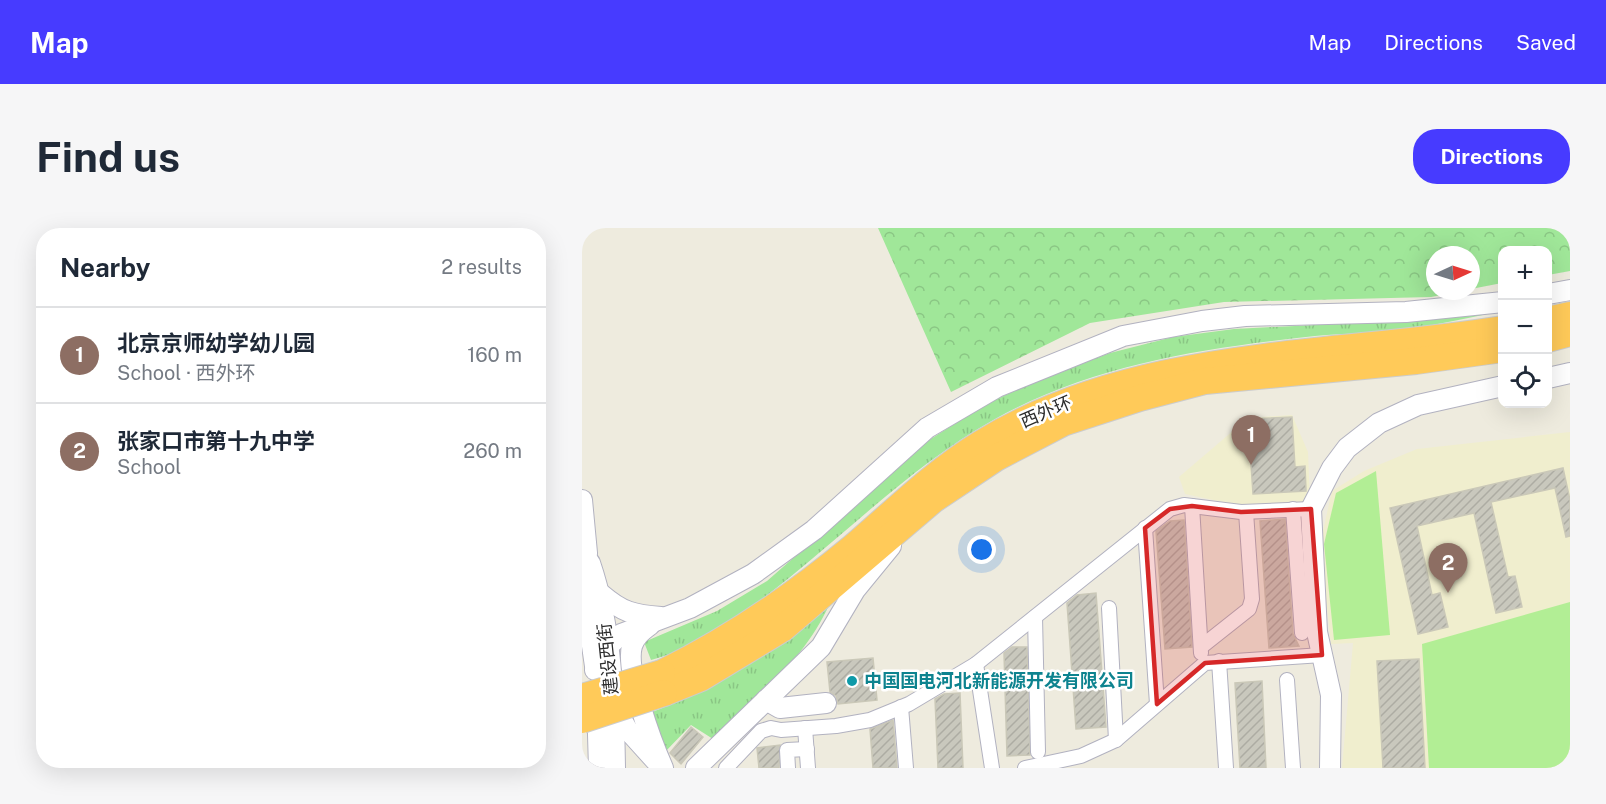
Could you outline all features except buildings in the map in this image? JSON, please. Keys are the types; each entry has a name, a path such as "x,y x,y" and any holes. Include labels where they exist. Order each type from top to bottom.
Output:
{"highway":[{"path":"1552,319 1570,315"},
{"name":"西外环","path":"663,683 707,650 768,611 855,545 940,471 981,443 1036,414 1107,387 1166,371 1429,341 1498,330"},
{"path":"1552,338 1570,333"},
{"name":"西外环","path":"663,683 701,678 782,629 942,495 996,458 1063,423 1140,398 1205,381 1416,361 1498,350"},
{"path":"590,680 663,683"},
{"path":"582,720 663,683"}],"main road":[{"path":"1552,293 1570,290"},
{"path":"663,768 646,723 632,669 632,646 637,635 661,620 753,573 814,530 927,428 998,387 1122,336 1202,321 1245,316 1406,312 1498,303"},
{"path":"1552,377 1570,373"},
{"path":"1330,768 1333,719 1331,695 1317,632 1302,509 1347,448 1379,423 1418,405 1498,387"},
{"path":"694,767 821,647 855,590 897,540 942,495"},
{"name":"建设西街","path":"582,500 589,599 590,680 600,768"},
{"path":"589,599 629,613 661,620"},
{"name":"建设西街","path":"589,599 607,645 615,768"},
{"path":"600,768 606,764 614,734 590,680 600,654 621,634 661,620"},
{"path":"590,680 612,702 627,729 663,768"},
{"path":"766,700 780,708 826,703"}],"street":[{"path":"726,768 761,731 771,728 805,728 870,720 901,707 976,664 1170,509 1192,506 1246,512 1302,509 1302,633"},
{"path":"1192,506 1202,665"},
{"path":"1201,647 1249,609 1252,599 1246,512"},
{"path":"1145,528 1157,704"},
{"path":"1108,608 1116,740"},
{"path":"1035,617 1038,752"},
{"path":"1025,768 1078,762 1116,740 1202,665 1219,661 1322,655"},
{"path":"1219,661 1226,768"},
{"path":"976,664 992,768"},
{"path":"1287,680 1293,768"},
{"path":"901,707 906,768"},
{"path":"805,728 808,768"},
{"path":"788,768 787,750 807,749"}],"highlighted area":[{"path":"1192,506 1241,512 1311,509 1322,655 1205,663 1157,704 1145,528 1170,509"}],"shaded area":[{"path":"1292,415 1308,452 1310,503 1237,505 1185,494 1179,477 1248,418"},
{"path":"1570,432 1570,768 1342,768 1353,643 1331,644 1320,544 1332,491 1364,471 1417,449"}],"green space":[{"path":"878,228 1570,228 1570,271 1552,274 1552,246 1498,246 1498,284 1480,287 1480,246 1426,246 1426,297 1224,302 1090,323 951,392"},
{"path":"1498,311 1397,331 1315,336 1191,353 1110,372 1033,400 995,419 940,454 741,615 689,646 651,660 644,642 717,611 767,581 926,442 986,404 1040,379 1110,353 1173,337 1234,329 1396,321"},
{"path":"1376,471 1390,635 1334,640 1324,544 1336,493"},
{"path":"1570,602 1570,768 1429,768 1422,644"},
{"path":"830,603 807,643 779,677 713,739 691,725 664,753 647,714 721,680 765,652"}],"place":[{"name":"北京京师幼学幼儿园","path":"1251,465"},
{"name":"张家口市第十九中学","path":"1448,593"},
{"name":"中国国电河北新能源开发有限公司","path":"852,681"}]}
